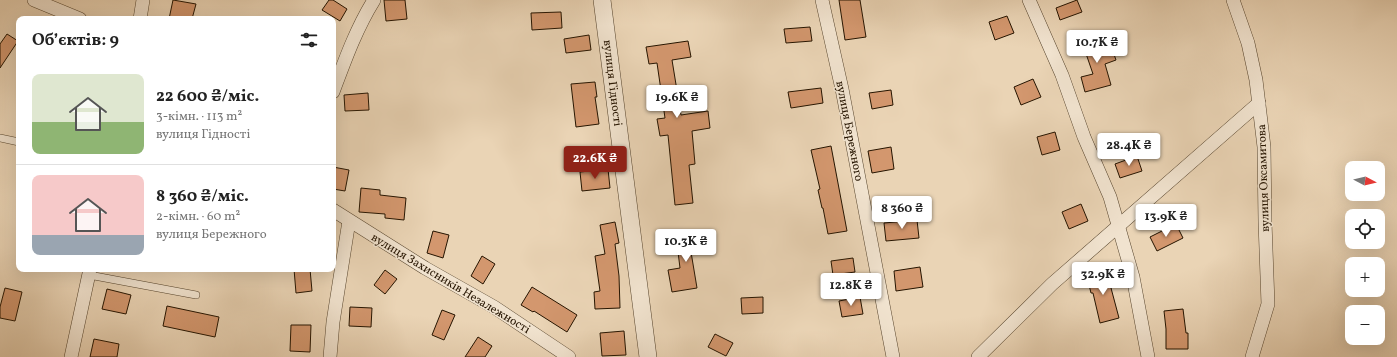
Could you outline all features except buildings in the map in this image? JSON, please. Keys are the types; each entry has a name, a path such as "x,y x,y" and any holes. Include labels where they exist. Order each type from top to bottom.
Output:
{"street":[{"path":"34,0 73,16"},
{"path":"140,16 143,0"},
{"path":"336,84 349,48 365,14 374,0"},
{"name":"вулиця Гідності","path":"602,0 648,357"},
{"name":"вулиця Бережного","path":"822,0 842,90 893,357"},
{"path":"1029,0 1062,74 1084,137 1110,197 1132,277 1148,357"},
{"name":"вулиця Оксамитова","path":"1233,0 1248,43 1256,80 1264,147 1268,304 1252,357"},
{"path":"978,357 1052,284 1259,103"},
{"name":"вулиця Захисників Незалежності","path":"336,212 425,268 494,307 569,357"},
{"path":"330,357 333,322 350,221"},
{"path":"70,357 90,272"}],"lane":[{"path":"0,138 16,141"},
{"path":"90,272 196,296"}]}
